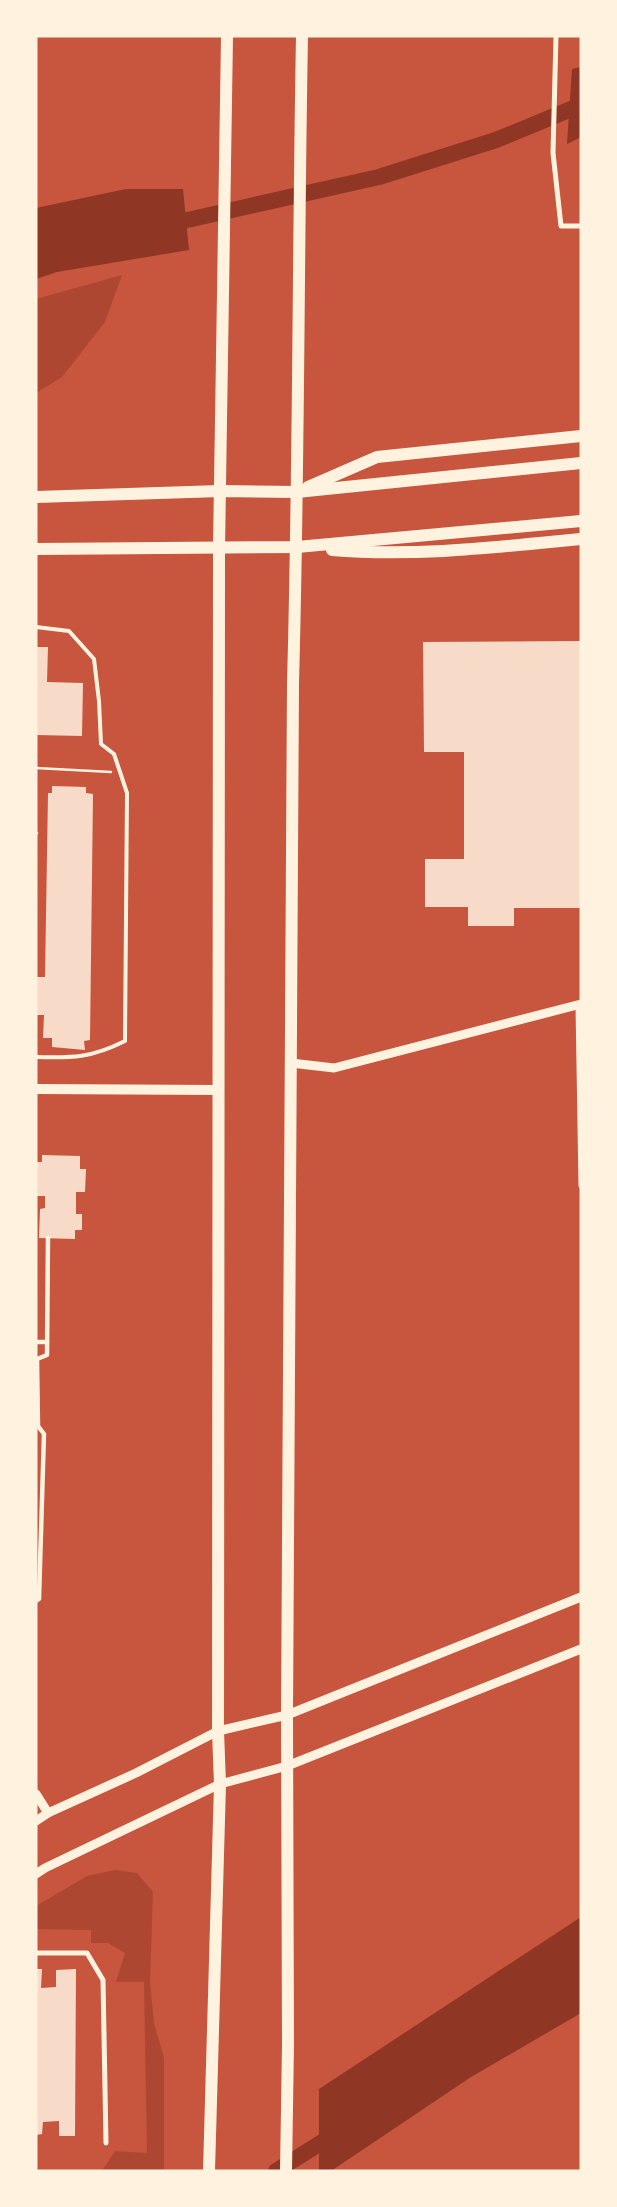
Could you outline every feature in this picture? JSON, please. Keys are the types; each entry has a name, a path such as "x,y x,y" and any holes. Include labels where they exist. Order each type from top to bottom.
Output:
{"main road":[{"path":"208,2171 220,1784 218,1731 219,549 227,36"},
{"path":"286,2171 293,683 297,547 298,258 302,36"},
{"path":"297,492 377,457 581,436"},
{"path":"36,497 220,491 297,492 581,463"},
{"path":"36,549 297,547 581,521"},
{"path":"297,547 382,553 459,550 581,539"},
{"path":"36,1089 219,1090"}],"street":[{"path":"556,36 553,153 561,226 581,226"},
{"path":"291,1063 334,1068 579,1005 581,1186"},
{"path":"36,1601 39,1599 44,1434 38,1426 37,1359 47,1355 48,1238"},
{"path":"36,1342 47,1342"},
{"path":"36,1821 48,1813 218,1731 287,1714 581,1597"},
{"path":"36,1874 220,1784 287,1766 581,1649"},
{"path":"36,1794 48,1813"},
{"path":"36,1953 87,1953 103,1980 106,2143"}],"lane":[{"path":"36,627 69,631 94,659 100,701 101,744 114,754 127,793 125,1041 104,1052 79,1058 36,1057"}],"path":[{"path":"36,768 120,772"}],"shaded area":[{"path":"581,67 581,137 567,144 572,69"},
{"path":"126,189 183,189 189,250 57,272 36,279 36,208"},
{"path":"122,275 105,322 62,377 36,393 36,299"},
{"path":"115,1870 137,1873 153,1892 150,1982 154,2023 164,2058 164,2171 102,2171 115,2151 147,2153 144,1982 116,1982 125,1953 108,1943 91,1943 91,1930 36,1929 36,1906 87,1876"},
{"path":"581,1917 581,2013 471,2077 331,2171 319,2171 319,2089"}],"building":[{"path":"581,641 581,908 514,908 514,926 468,926 468,907 425,907 425,859 464,859 464,752 424,752 423,642"},
{"path":"36,647 48,647 47,682 83,683 82,736 36,735"},
{"path":"52,786 86,787 86,793 93,794 90,1040 84,1041 85,1050 52,1047 52,1038 43,1038 44,1015 36,1015 36,977 45,977 48,793 52,793"},
{"path":"42,1155 80,1156 80,1169 86,1169 85,1192 76,1192 76,1214 82,1214 82,1230 75,1230 75,1239 39,1238 40,1209 45,1208 45,1196 36,1196 36,1162 42,1162"},
{"path":"36,1969 42,1969 41,1988 56,1987 56,1970 76,1969 75,2136 59,2136 59,2121 43,2122 42,2134 36,2135"}],"waterway":[{"path":"165,225 379,177 496,140 581,105"},
{"path":"276,2171 338,2132"}]}
